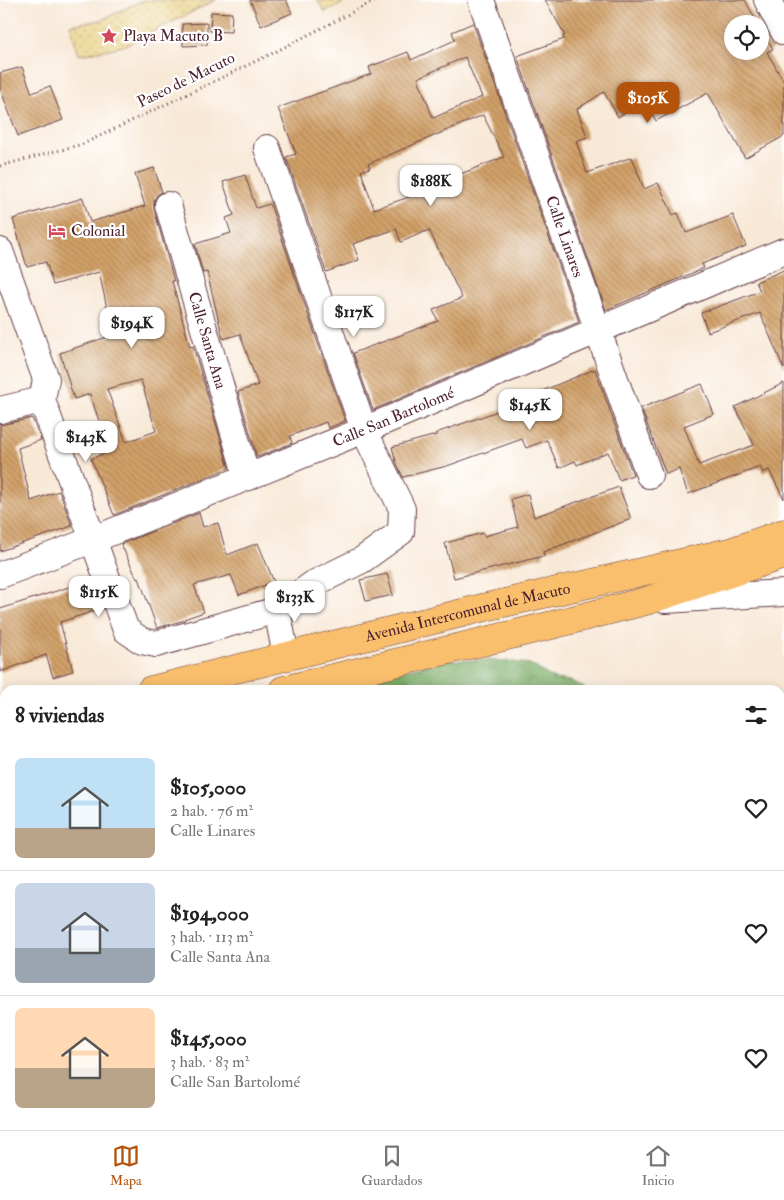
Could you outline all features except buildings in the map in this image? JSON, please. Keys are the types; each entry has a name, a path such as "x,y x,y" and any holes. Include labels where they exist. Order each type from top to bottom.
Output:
{"main road":[{"name":"Avenida Intercomunal de Macuto","path":"172,685 486,607 730,552 784,533"},
{"name":"Avenida Intercomunal de Macuto","path":"305,685 646,601 784,555"}],"street":[{"name":"Calle Linares","path":"481,0 649,475"},
{"path":"767,0 784,32"},
{"path":"0,251 46,379 42,400 126,630 142,641 156,644 277,610 313,584 362,560 400,532 402,509 364,430 267,148"},
{"name":"Calle Santa Ana","path":"168,205 247,477"},
{"name":"Calle San Bartolomé","path":"0,575 92,540 364,430 784,251"},
{"path":"0,410 42,400"},
{"path":"646,601 784,593"},
{"path":"277,610 286,656"}],"path":[{"name":"Paseo de Macuto","path":"0,166 82,144 273,53 376,0"}],"green space":[{"path":"449,660 495,660 530,664 554,679 571,681 579,685 334,685"}],"sand":[{"name":"Playa Macuto B","path":"143,0 216,0 124,46 79,55 70,25 101,20"},
{"path":"317,0 349,0 325,12"}],"place":[{"name":"Playa Macuto B","path":"109,36"},
{"name":"Colonial","path":"57,231"}]}
